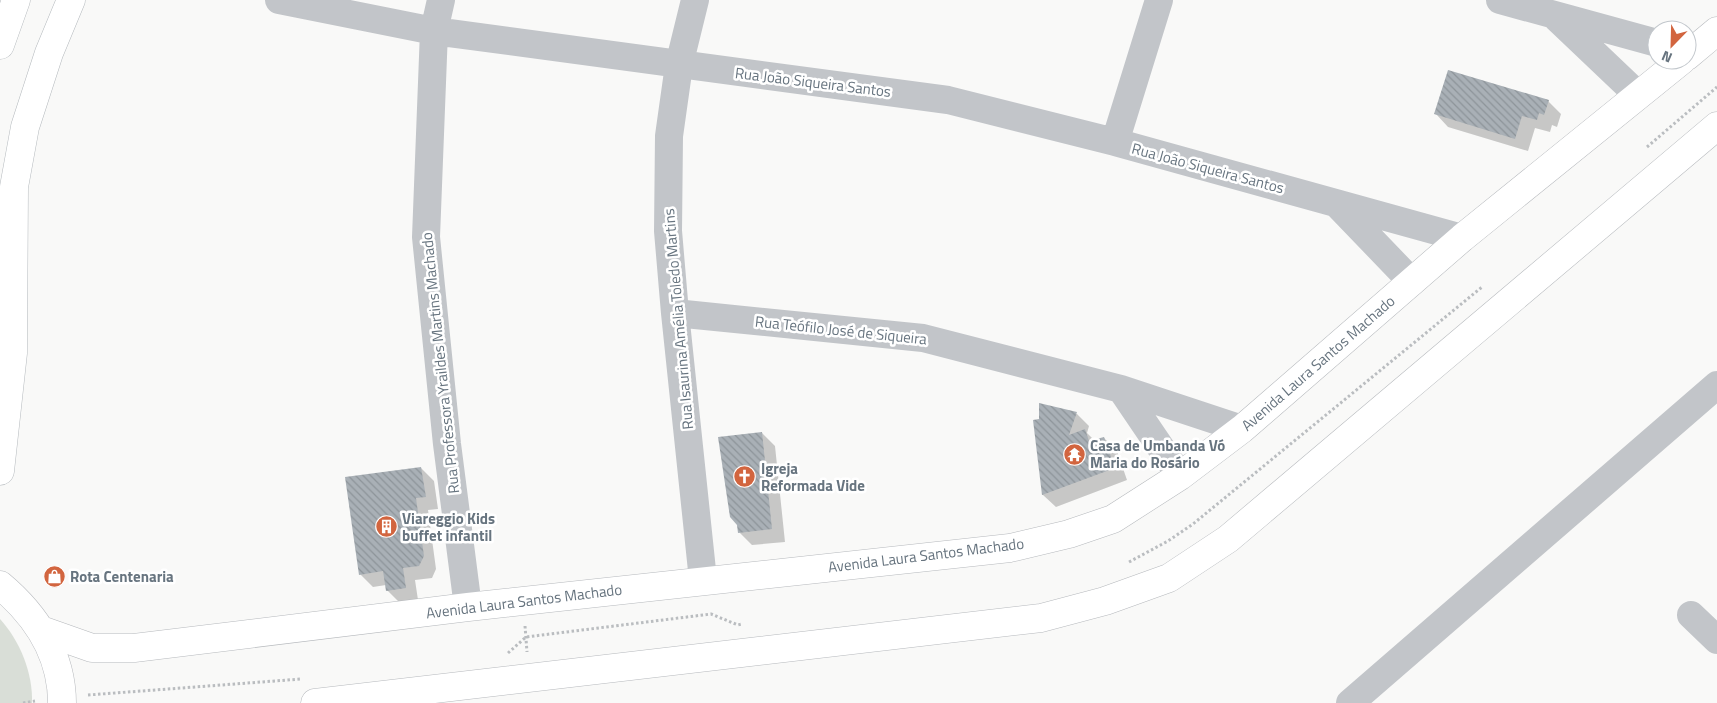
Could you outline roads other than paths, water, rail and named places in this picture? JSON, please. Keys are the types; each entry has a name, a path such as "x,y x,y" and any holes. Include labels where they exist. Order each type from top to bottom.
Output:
{"main road":[{"path":"0,45 16,0"},
{"path":"0,471 13,353 14,187 25,127 49,53 71,0"},
{"name":"Avenida Laura Santos Machado","path":"1697,47 1717,31"},
{"name":"Avenida Laura Santos Machado","path":"41,630 92,648 134,648 468,606 1010,548 1069,534 1113,519 1180,476 1242,429 1462,238 1669,70"},
{"path":"311,691 530,678 1041,618 1104,601 1169,578 1228,539 1717,126"},
{"path":"0,585 28,610 41,630 52,651 59,673 62,700"}],"street":[{"name":"Rua João Siqueira Santos","path":"280,0 434,31 948,100 1115,142 1462,238"},
{"name":"Rua Professora Yraildes Martins Machado","path":"441,0 434,31 426,237 447,444 468,606"},
{"name":"Rua Isaurina Amélia Toledo Martins","path":"695,0 679,65 669,136 668,232 703,580"},
{"path":"1115,142 1159,0"},
{"path":"1500,0 1647,41"},
{"path":"1554,15 1638,95"},
{"path":"1337,204 1412,282"},
{"name":"Rua Teófilo José de Siqueira","path":"675,313 923,338 1120,389 1242,429"},
{"path":"1350,703 1717,385"},
{"path":"1120,389 1180,476"},
{"path":"1691,615 1717,640"}],"place":[{"name":"Casa de Umbanda Vó Maria do Rosário","path":"1074,454"},
{"name":"Igreja Reformada Vide","path":"745,477"},
{"name":"Viareggio Kids buffet infantil","path":"386,527"},
{"name":"Rota Centenaria","path":"54,576"}]}
